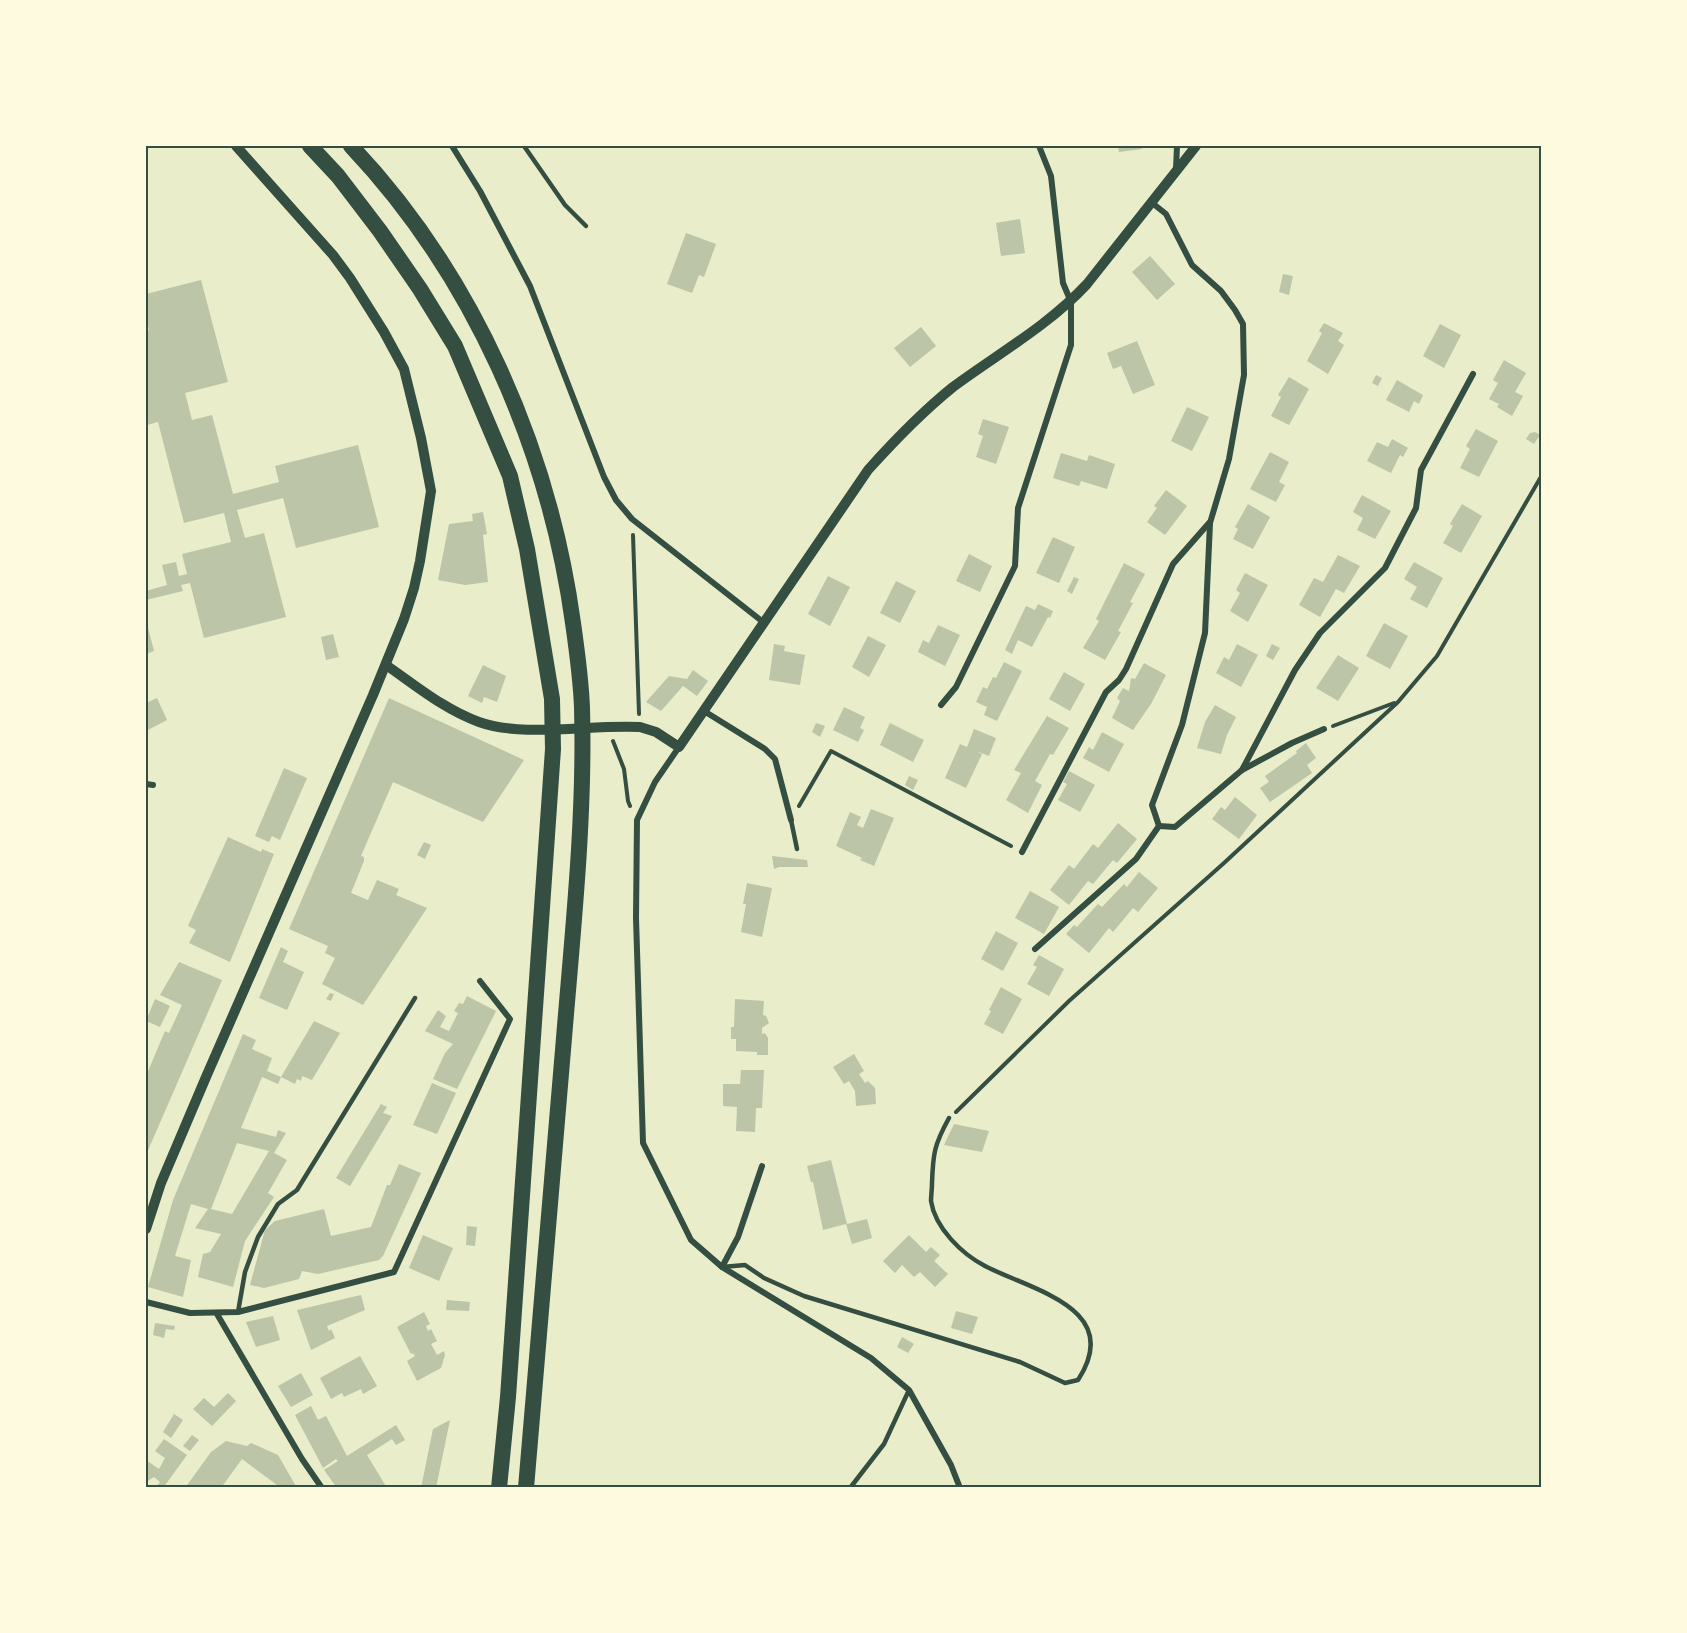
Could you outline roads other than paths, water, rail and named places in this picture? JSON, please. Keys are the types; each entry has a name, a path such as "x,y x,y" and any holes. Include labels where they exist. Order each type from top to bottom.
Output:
{"highway":[{"path":"310,146 338,176 380,231 420,289 455,346 510,476 527,549 552,699 553,749 508,1397 499,1488"},
{"path":"351,146 408,212 450,273 483,335 540,470 555,526 569,597 582,705 578,857 526,1488"}],"street":[{"path":"146,1229 149,1207 386,665 414,588 431,491 404,369 350,278 236,146"},
{"path":"452,146 480,191 530,286 604,477 616,500 632,519 764,622"},
{"path":"941,705 956,687 1015,566 1018,508 1071,345 1071,302 1063,283 1052,176 1039,146"},
{"path":"1176,169 1177,146"},
{"path":"960,1488 951,1465 909,1390 871,1358 722,1267 691,1240 643,1143 636,918 637,820 655,782 868,470 895,440 953,388 1048,321 1071,302 1088,284 1196,146"},
{"path":"1151,201 1166,214 1192,265 1221,291 1243,324 1244,375 1229,459 1210,522 1205,633 1182,725 1152,805 1159,826"},
{"path":"1242,770 1294,670 1320,633 1385,567 1416,508 1420,470 1473,374"},
{"path":"1022,852 1106,692 1119,680 1126,669 1173,564 1210,522"},
{"path":"386,665 447,705 479,722 506,728 640,726 656,732 679,747"},
{"path":"704,711 765,749 775,759 791,820"},
{"path":"1159,826 1175,827 1242,770 1324,729"},
{"path":"146,784 153,785"},
{"path":"1035,949 1136,859 1159,826"},
{"path":"146,1302 190,1313 238,1312 394,1272 510,1019 480,981"},
{"path":"722,1267 738,1237 762,1166"},
{"path":"217,1314 322,1488"}],"lane":[{"path":"524,146 565,205 586,226"},
{"path":"791,820 798,849"},
{"path":"238,1312 245,1272 258,1236 278,1204 297,1190 415,998"},
{"path":"722,1267 745,1265 764,1278 804,1296 1020,1362 1065,1383 1078,1380 1086,1367 1091,1350 1088,1328 1076,1310 1053,1295 983,1265 947,1234 936,1217 931,1201 934,1150 949,1118"},
{"path":"850,1488 884,1444 909,1390"}]}
